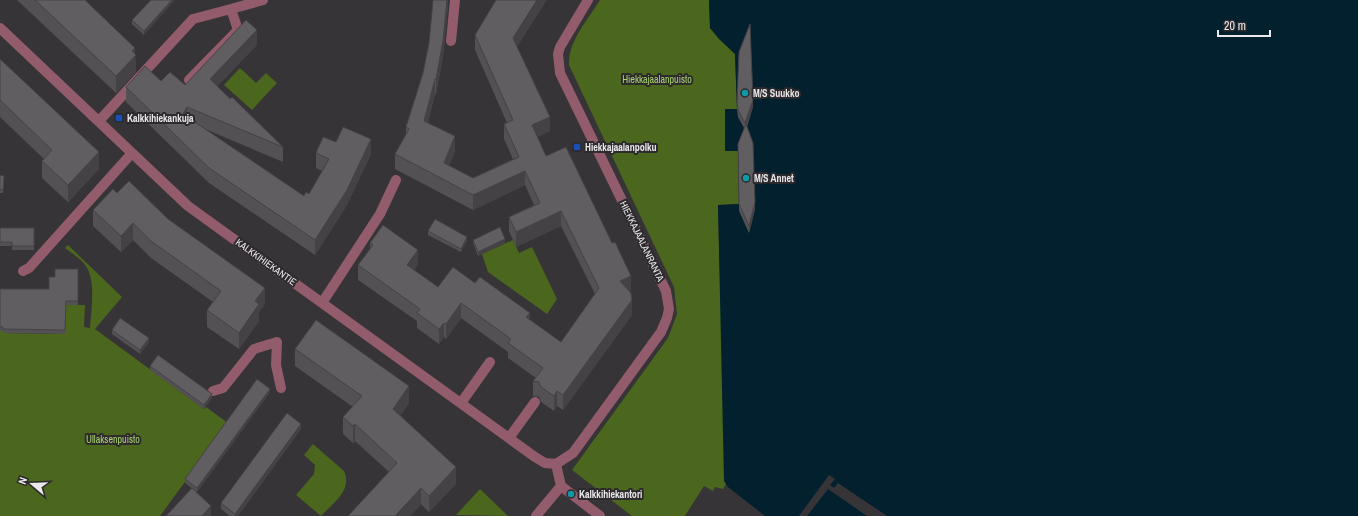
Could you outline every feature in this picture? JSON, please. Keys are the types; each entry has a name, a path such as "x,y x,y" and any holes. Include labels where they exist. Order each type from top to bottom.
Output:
{"street":[{"path":"99,122 194,19 263,0"},
{"path":"451,41 455,0"},
{"name":"HIEKKAJAALANRANTA","path":"556,464 573,453 652,345 667,318 669,309 666,291 663,284 560,73 558,54 560,47 588,0"},
{"path":"189,80 238,30 231,9"},
{"name":"KALKKIHIEKANTIE","path":"0,28 188,206 540,460 545,463 556,464"},
{"path":"23,271 28,268 132,153"},
{"path":"322,303 380,214 396,180"},
{"path":"214,390 223,388 254,349 277,342 276,365 281,388"},
{"path":"460,403 490,362"},
{"path":"509,438 535,402"},
{"path":"556,464 561,486 600,516"},
{"path":"536,516 561,486"}],"green space":[{"name":"Hiekkajaalanpuisto","path":"600,0 709,0 710,28 735,54 737,109 725,109 725,151 738,151 739,204 718,205 726,484 723,489 715,487 713,491 704,486 685,516 632,516 572,470 668,338 677,314 674,287 569,65 575,39"},
{"path":"240,68 256,83 266,73 277,83 252,110 224,85"},
{"path":"513,240 519,253 532,247 557,299 547,314 488,272 482,254"},
{"name":"Ullaksenpuisto","path":"68,245 122,297 95,329 204,409 206,407 228,423 160,516 0,516 0,331 3,331 3,333 65,334 66,305 85,305 84,327 90,328 92,300 91,278 87,268 79,258 65,248"},
{"path":"313,444 344,471 346,478 344,490 336,501 321,516 296,495 314,474 315,465 304,455"},
{"path":"480,489 508,516 456,515"}],"water":[{"path":"709,0 1358,0 1358,516 765,516 728,487 724,481 718,205 739,204 738,151 725,151 725,109 737,109 735,54 710,28"}],"pier":[{"path":"829,475 835,479 830,485 834,488 838,483 887,516 867,516 828,489 807,516 799,516"}],"building":[{"path":"35,0 85,0 135,48 132,51 136,55 116,76"},
{"path":"151,0 172,0 144,31 132,20"},
{"path":"433,0 447,0 443,41 436,79 424,121 455,136 444,163 473,178 519,157 504,124 513,120 475,35 496,0 537,0 513,38 550,117 532,125 546,156 566,147 612,243 615,242 631,276 620,281 631,293 632,300 563,395 557,391 554,396 541,387 539,382 533,381 543,368 508,343 511,339 461,303 446,324 444,323 439,329 417,313 420,309 358,265 373,245 370,243 383,225 418,250 407,265 438,287 453,267 475,283 480,277 530,313 526,317 561,342 599,288 561,211 516,232 509,217 540,203 525,171 473,195 395,154 409,129 406,127 423,73 429,43"},
{"path":"246,20 257,30 210,79 230,99 232,97 283,147 187,107 183,114 304,196 306,192 309,194 329,159 316,153 323,137 336,142 343,127 371,139 347,190 315,240 209,168 126,87 145,66 161,81 170,72 185,85"},
{"name":"M/S Suukko","path":"750,24 753,100 745,123 738,110 737,102 739,52"},
{"path":"0,59 99,152 68,185 42,161 52,150 0,100"},
{"name":"M/S Annet","path":"746,124 753,143 755,202 749,226 739,204 738,144"},
{"path":"0,175 4,176 3,190 0,190"},
{"path":"129,181 168,219 265,288 255,301 259,304 239,333 207,310 221,291 151,241 133,223 121,236 93,210 113,189 117,193"},
{"path":"435,219 467,237 461,249 428,231"},
{"path":"500,227 505,239 478,252 473,240"},
{"path":"0,228 34,228 34,246 12,246 12,242 0,242"},
{"path":"55,269 78,269 78,301 66,301 65,330 3,329 3,327 0,327 0,289 49,289 49,277 55,277"},
{"path":"120,318 149,338 140,350 112,330"},
{"path":"316,320 409,386 393,409 456,467 429,496 421,488 395,516 348,516 397,463 355,424 353,426 343,417 362,396 295,349"},
{"path":"158,355 212,394 204,405 150,366"},
{"path":"257,379 270,389 197,488 185,479"},
{"path":"287,413 301,424 235,514 221,503"},
{"path":"192,488 211,506 202,516 166,516"}],"place":[{"name":"M/S Suukko","path":"745,93"},
{"name":"Kalkkihiekankuja","path":"119,118"},
{"name":"Hiekkajaalanpolku","path":"577,147"},
{"name":"M/S Annet","path":"746,178"},
{"name":"Kalkkihiekantori","path":"571,494"}]}
